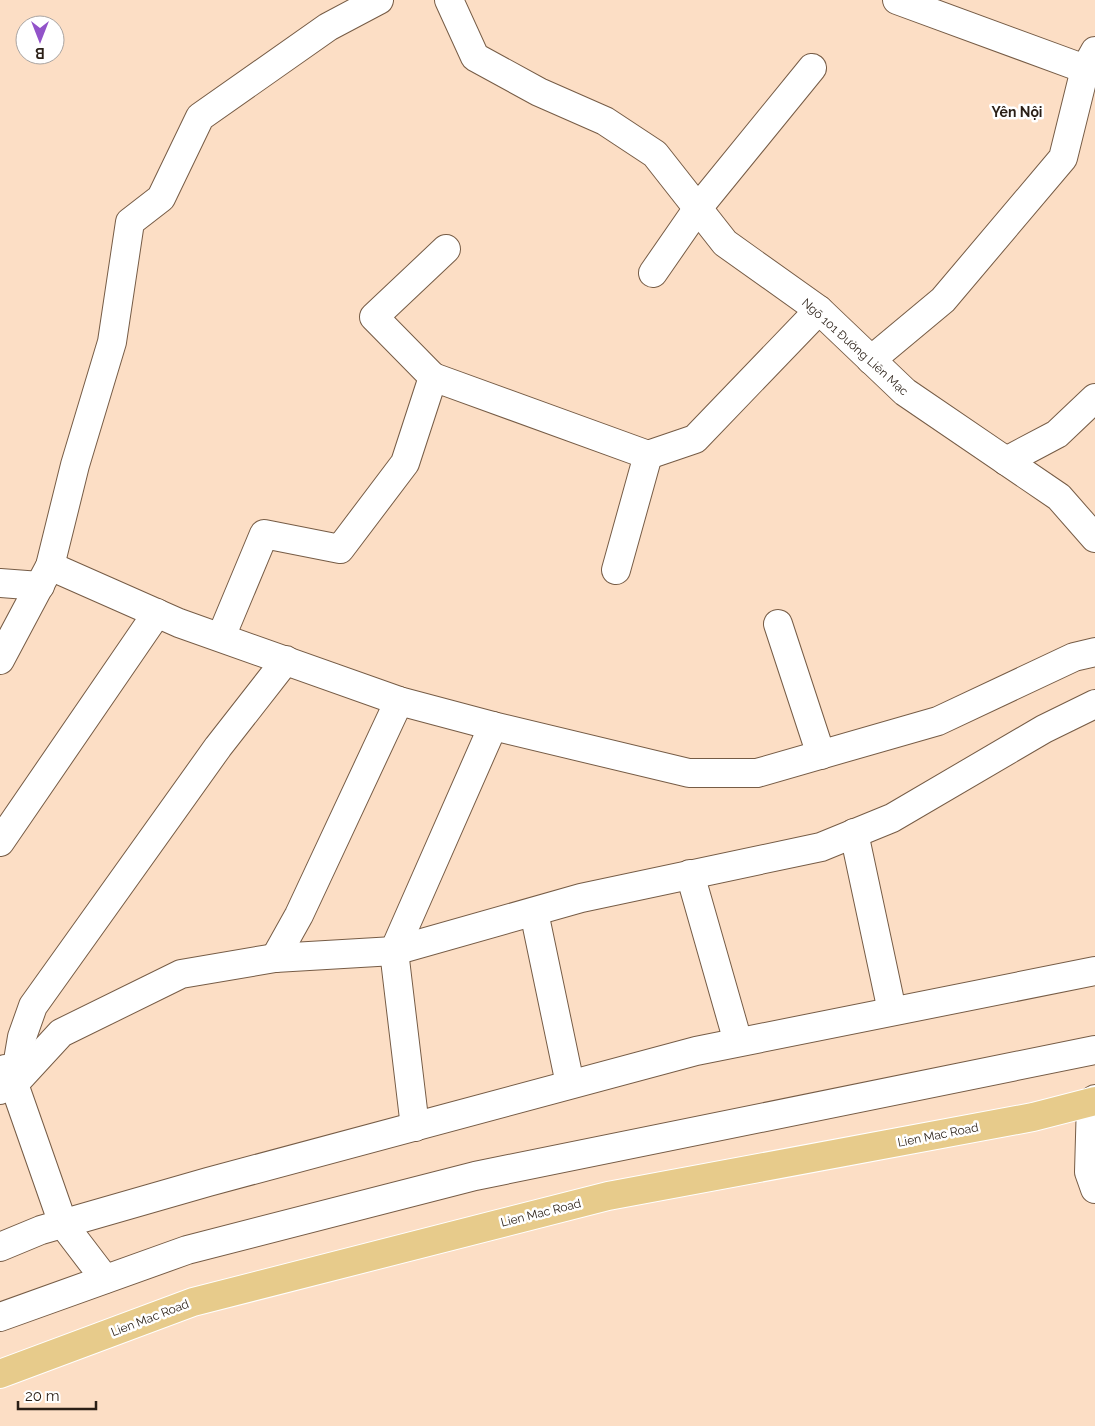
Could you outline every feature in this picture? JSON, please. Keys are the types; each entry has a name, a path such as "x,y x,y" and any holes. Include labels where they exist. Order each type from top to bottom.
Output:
{"main road":[{"name":"Lien Mac Road","path":"0,1374 193,1302 598,1198 1033,1117 1094,1101"}],"street":[{"path":"0,660 45,576 75,465 112,342 130,222 160,198 200,117 328,27 380,0"},
{"name":"Ngõ 101 Đường Liên Mạc","path":"449,0 475,57 539,92 605,121 655,154 725,243 819,310 905,392 1059,497 1095,538"},
{"path":"870,360 943,300 1063,158 1090,60 897,0"},
{"path":"653,273 698,208 812,68"},
{"path":"446,249 374,317 433,377 648,455 695,439 819,310"},
{"path":"221,637 264,534 340,549 405,464 433,377"},
{"path":"1006,461 1057,434 1095,398"},
{"path":"616,570 648,455"},
{"path":"0,583 45,576 156,613 399,701 689,774 756,774 938,721 1074,657 1095,652"},
{"path":"0,842 156,613"},
{"path":"778,624 821,755"},
{"path":"7,1087 33,1006 218,747 286,660"},
{"path":"275,958 299,916 399,701"},
{"path":"7,1087 61,1033 181,974 275,958 394,951 581,898 821,847 892,818 1044,729 1095,704"},
{"path":"415,1127 394,951 493,726"},
{"path":"854,833 892,1011"},
{"path":"690,874 738,1042"},
{"path":"534,912 570,1084"},
{"path":"0,1247 41,1230 208,1182 696,1051 1095,970"},
{"path":"0,1317 187,1250 475,1176 1095,1050"},
{"path":"0,1059 7,1087 63,1224 105,1278"},
{"path":"1094,1101 1089,1172 1095,1190"}],"district":[{"name":"Yên Nội","path":"1017,112"}]}
